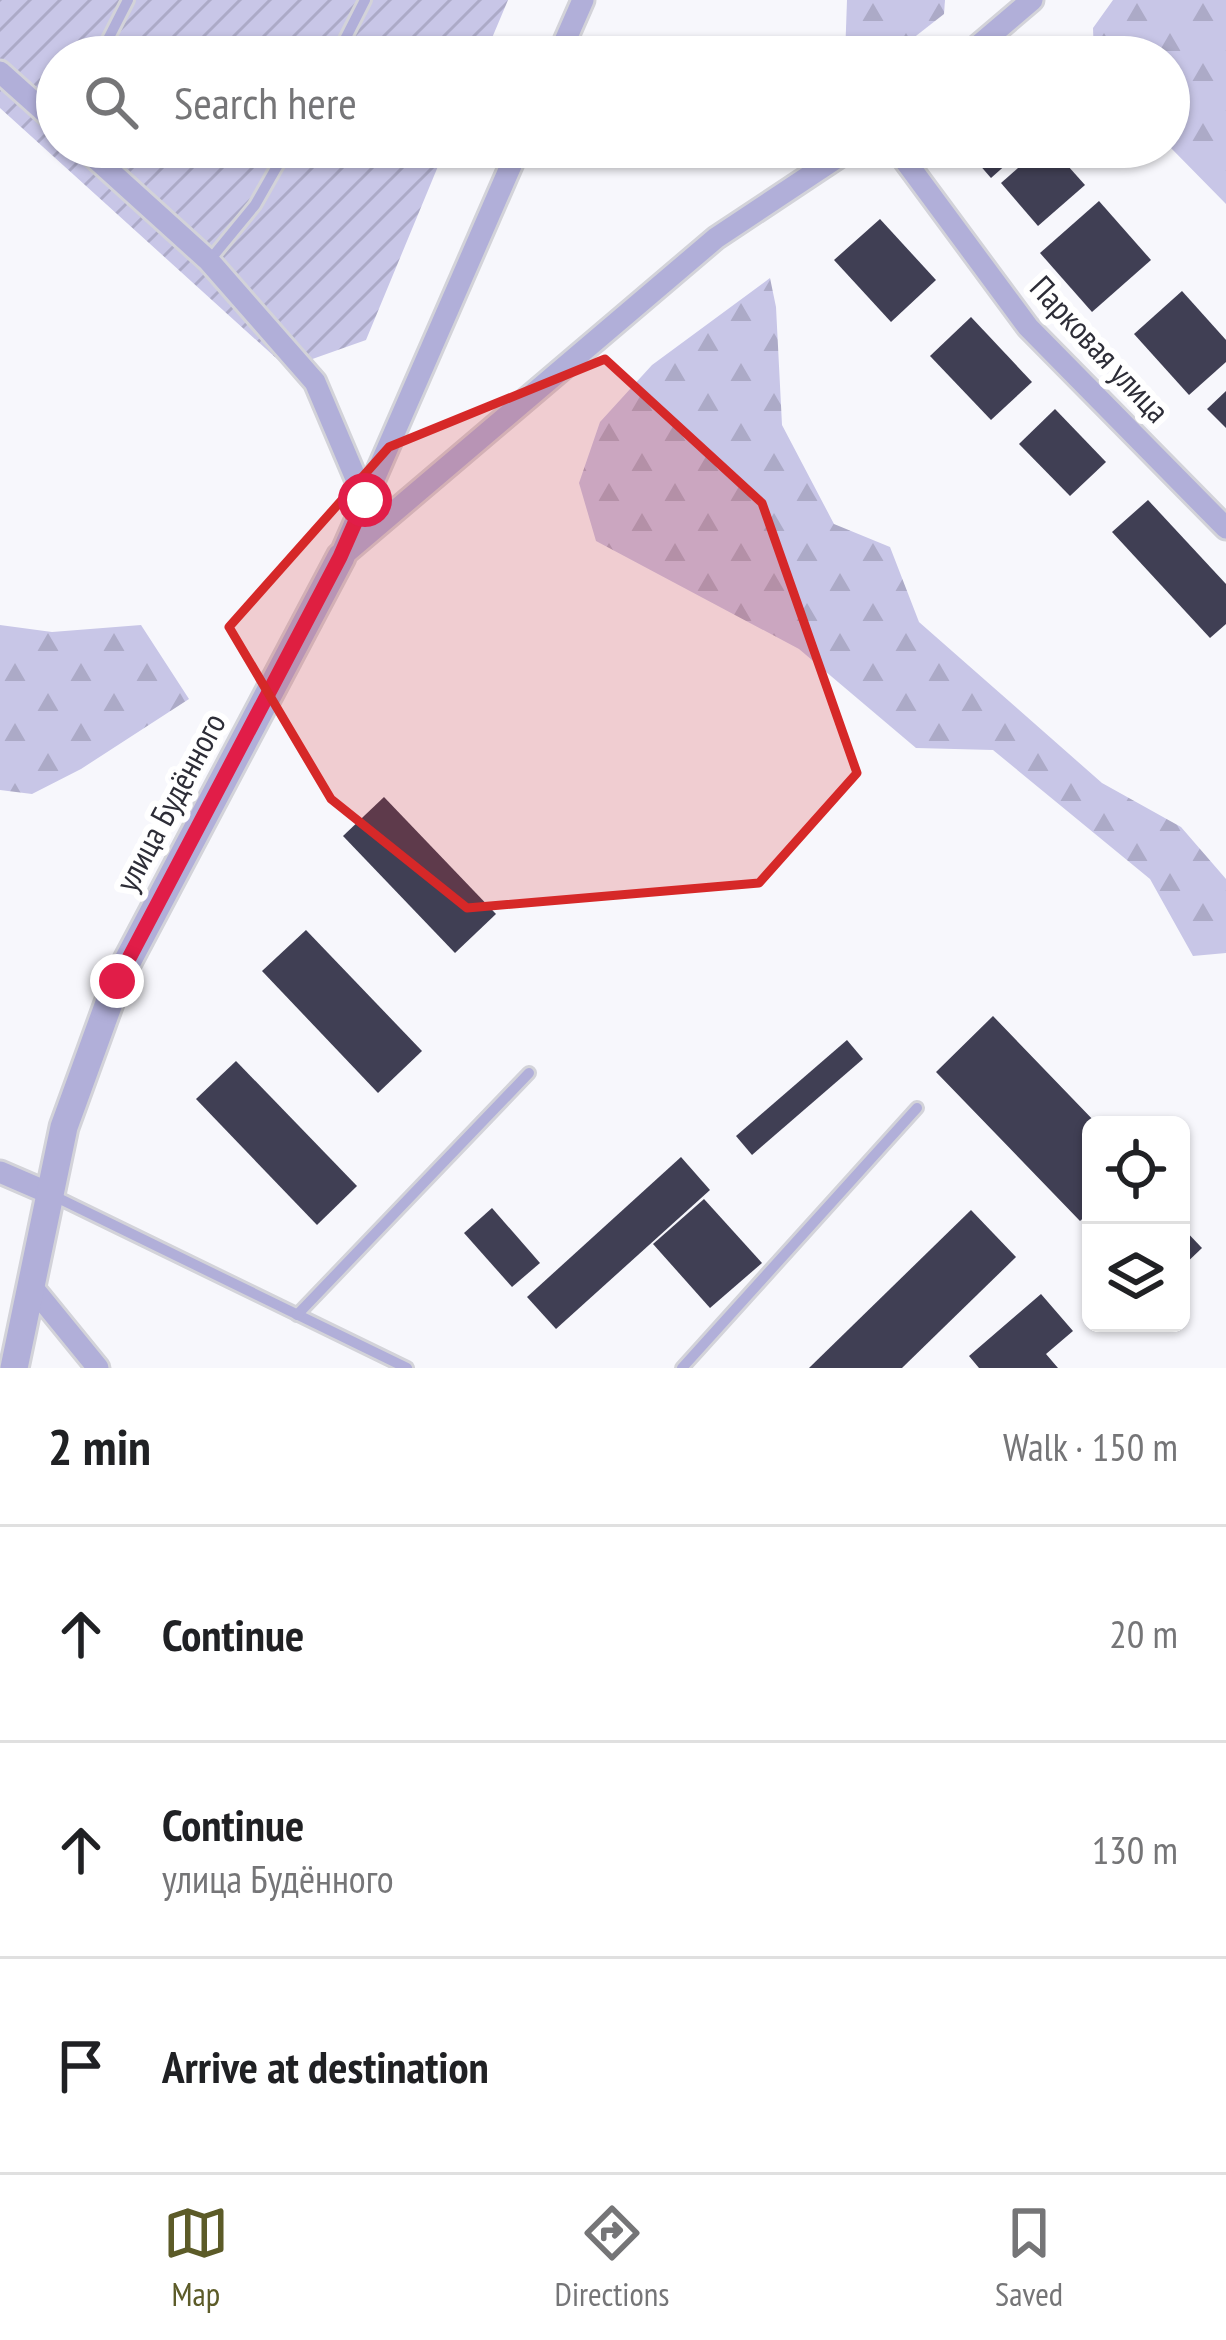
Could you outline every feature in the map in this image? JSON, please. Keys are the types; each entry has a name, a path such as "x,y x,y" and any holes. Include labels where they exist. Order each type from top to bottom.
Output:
{"street":[{"path":"567,36 583,0"},
{"path":"990,36 1032,0"},
{"path":"0,72 36,105"},
{"path":"106,168 209,261 315,382 365,500"},
{"path":"340,557 510,168"},
{"path":"340,557 716,238 821,168"},
{"name":"Парковая улица","path":"911,168 1028,327 1226,528"},
{"name":"улица Будённого","path":"14,1368 64,1127 117,981 340,557"},
{"path":"0,1172 51,1194"},
{"path":"32,1287 98,1368"}],"lane":[{"path":"110,36 128,0"},
{"path":"346,36 364,0"},
{"path":"209,261 256,205 276,168"},
{"path":"297,1315 529,1073"},
{"path":"682,1368 917,1108"},
{"path":"51,1194 406,1368"}],"highlighted area":[{"path":"605,359 762,503 857,773 759,883 467,908 331,799 229,627 389,447"}],"green space":[{"path":"0,0 508,0 493,36 36,36 36,141 0,108"},
{"path":"847,0 945,0 944,14 916,36 846,36"},
{"path":"1113,0 1226,0 1226,204 1190,167 1190,36 1093,36 1093,28"},
{"path":"66,168 437,168 366,340 287,368"},
{"path":"770,278 776,307 782,425 834,524 890,547 919,622 1102,783 1181,827 1226,879 1226,953 1193,956 1150,879 993,750 916,748 799,649 596,541 579,483 600,422 652,365"},
{"path":"0,625 52,632 141,625 189,699 81,769 32,794 0,790"}],"building":[{"path":"982,168 1002,168 991,178"},
{"path":"1018,168 1070,168 1085,185 1038,226 1001,183"},
{"path":"1099,201 1151,260 1092,312 1040,253"},
{"path":"880,219 936,280 891,322 834,260"},
{"path":"1182,291 1226,340 1226,362 1189,395 1134,334"},
{"path":"971,317 1032,382 991,420 930,356"},
{"path":"1226,391 1226,428 1207,409"},
{"path":"1055,409 1106,462 1070,496 1019,444"},
{"path":"1148,500 1226,584 1226,624 1210,638 1112,532"},
{"path":"384,797 496,914 455,953 343,836"},
{"path":"306,930 422,1051 378,1093 262,971"},
{"path":"993,1016 1089,1116 1082,1116 1082,1219 1080,1221 936,1072"},
{"path":"847,1040 863,1059 752,1155 736,1136"},
{"path":"236,1061 357,1186 317,1225 196,1099"},
{"path":"681,1157 710,1190 556,1329 527,1297"},
{"path":"704,1199 762,1263 710,1308 653,1244"},
{"path":"492,1208 540,1263 512,1287 464,1233"},
{"path":"971,1210 1016,1257 902,1368 809,1368"},
{"path":"1190,1235 1202,1248 1190,1259"},
{"path":"1041,1294 1073,1331 1046,1354 1058,1368 979,1368 969,1356"}],"route":[{"path":"117,981 340,557 365,500"}]}
